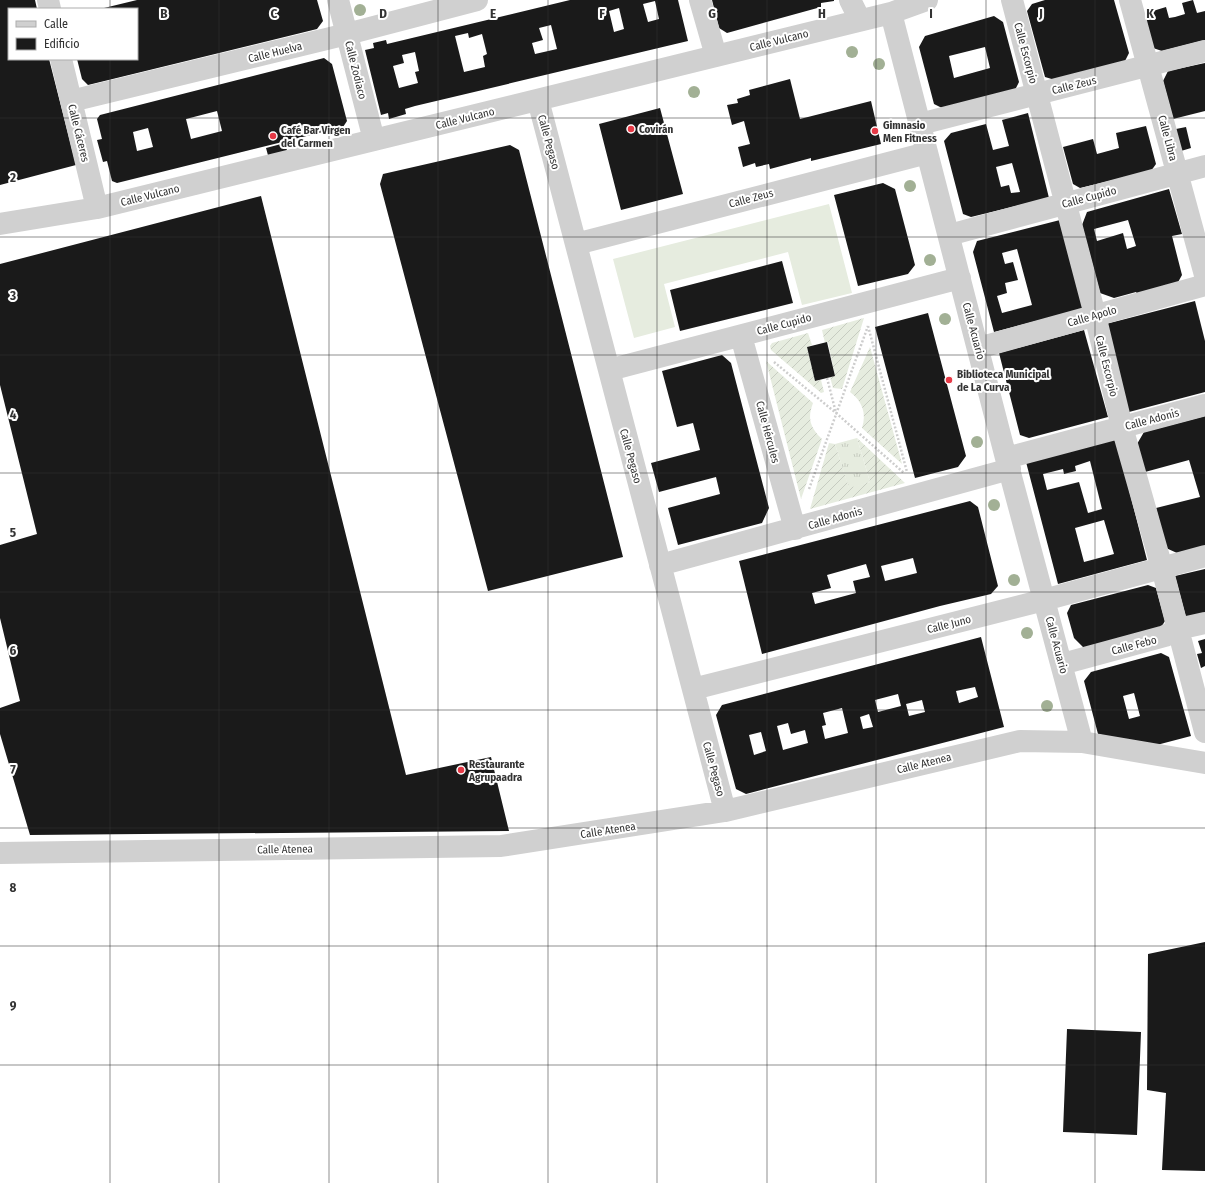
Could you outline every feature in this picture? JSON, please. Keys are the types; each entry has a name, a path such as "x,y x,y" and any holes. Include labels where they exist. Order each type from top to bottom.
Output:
{"street":[{"name":"Calle Zodiaco","path":"338,0 374,140"},
{"name":"Calle Huelva","path":"71,101 347,34 478,0"},
{"path":"700,0 716,56"},
{"path":"850,0 860,20"},
{"name":"Calle Vulcano","path":"0,224 97,208 891,13 927,0"},
{"name":"Calle Escorpio","path":"1012,0 1095,315 1122,427 1162,568 1205,732"},
{"name":"Calle Libra","path":"1130,0 1205,275"},
{"name":"Calle Acuario","path":"891,13 920,124 926,153 949,235 1082,742"},
{"name":"Calle Zeus","path":"920,124 1205,51"},
{"name":"Calle Cáceres","path":"61,60 97,208"},
{"name":"Calle Pegaso","path":"538,100 725,811"},
{"name":"Calle Zeus","path":"576,244 926,153"},
{"name":"Calle Cupido","path":"949,235 1205,166"},
{"name":"Calle Cupido","path":"609,370 960,278"},
{"name":"Calle Apolo","path":"978,348 1205,285"},
{"name":"Calle Hércules","path":"741,336 795,529"},
{"name":"Calle Adonis","path":"660,565 795,529 1008,464 1122,427 1205,405"},
{"name":"Calle Juno","path":"693,689 1044,600 1205,556"},
{"name":"Calle Febo","path":"1062,664 1165,636 1178,629 1205,623"},
{"name":"Calle Atenea","path":"0,853 502,846 725,811 1020,740 1082,742 1205,763"}],"path":[{"path":"808,493 877,300"},
{"path":"771,360 836,413 909,477 868,326"},
{"path":"827,378 836,413"}],"green space":[{"path":"829,204 852,293 802,305 788,252 664,284 675,327 634,338 613,259"},
{"path":"864,318 842,389 833,388 830,377 835,376 828,342 825,343 822,330"},
{"path":"808,333 812,345 807,347 815,381 821,380 824,392 821,393 771,350 770,346 772,343"},
{"path":"870,347 902,464 862,428 864,412 858,399 850,392"},
{"path":"766,361 813,403 810,413 812,427 822,439 801,499"},
{"path":"857,438 870,482 849,489 835,444"},
{"path":"857,438 905,483 810,509 829,443 835,444 849,488 870,482"}],"building":[{"path":"0,0 35,0 37,8 8,8 8,60 49,60 76,165 0,185"},
{"path":"137,0 317,0 323,21 317,29 88,85 82,79 77,60 138,60 138,8 104,8"},
{"path":"570,0 678,0 688,41 415,106 405,109 406,114 389,119 388,113 381,115 365,50 374,48 373,43 386,40 387,44","holes":["655,1 659,19 648,22 643,4","619,8 624,29 614,32 609,11","551,25 557,49 535,54 532,43 543,40 539,28","468,33 469,38 482,34 487,54 483,56 485,67 464,72 455,36","415,52 419,71 415,72 418,83 399,88 393,66 404,63 402,55"]},
{"path":"712,0 834,1 821,3 821,7 727,33 719,28"},
{"path":"1045,0 1114,0 1129,53 1125,61 1055,80 1045,77 1027,11 1032,4"},
{"path":"1193,0 1197,13 1205,11 1205,40 1162,51 1153,48 1143,14 1166,7 1169,18 1175,17 1185,14 1182,3"},
{"path":"994,16 1003,22 1019,82 1015,90 944,109 934,104 919,47 925,36","holes":["985,47 990,68 954,78 949,56"]},
{"path":"324,58 332,64 347,121 343,127 117,183 112,181 107,161 103,162 97,140 102,139 97,119 100,115","holes":["217,111 222,131 191,139 186,119","148,128 153,147 137,151 133,132"]},
{"path":"1205,63 1205,111 1173,119 1163,81 1168,71"},
{"path":"790,79 800,119 871,101 881,144 811,161 811,158 770,169 769,164 756,167 755,163 743,167 738,147 750,144 744,121 732,125 727,105 738,103 737,99 750,95 749,90"},
{"path":"660,108 683,194 621,210 599,124"},
{"path":"1028,113 1049,198 971,217 963,214 944,141 951,133 986,124 993,150 1009,146 1002,120","holes":["1012,163 1020,192 1011,193 1009,185 1001,187 996,167"]},
{"path":"1146,126 1156,164 1151,171 1080,188 1073,184 1063,147 1093,139 1097,154 1119,148 1116,133"},
{"path":"1186,127 1191,148 1181,151 1176,129"},
{"path":"285,143 288,154 269,159 266,148"},
{"path":"510,145 519,150 623,557 488,591 380,184 383,174"},
{"path":"883,183 895,189 915,265 908,274 858,286 834,195"},
{"path":"1169,189 1182,234 1172,236 1182,275 1177,284 1138,295 1136,292 1114,298 1100,293 1082,225 1087,212","holes":["1128,220 1136,246 1127,249 1123,233 1097,241 1094,229"]},
{"path":"261,196 406,775 491,757 509,831 30,835 0,734 0,708 20,701 0,618 0,545 37,534 0,385 0,264"},
{"path":"1060,220 1083,309 994,332 973,252 977,241","holes":["1017,249 1032,305 1002,313 997,296 1007,293 1005,283 1018,280 1013,262 1005,264 1002,253"]},
{"path":"782,261 793,303 680,331 670,290"},
{"path":"1195,301 1205,341 1205,392 1129,412 1106,324"},
{"path":"928,313 966,456 958,467 915,478 875,327"},
{"path":"1084,330 1108,417 1029,438 1020,435 999,353"},
{"path":"827,342 835,376 815,381 807,347"},
{"path":"722,355 731,363 769,508 762,523 678,545 668,508 720,494 716,477 659,492 651,463 700,450 693,423 677,427 662,371"},
{"path":"1205,416 1205,546 1177,553 1166,548 1156,508 1200,497 1189,460 1145,472 1137,444 1144,432"},
{"path":"1116,439 1147,560 1058,584 1026,462","holes":["1090,461 1102,509 1088,513 1079,482 1047,490 1043,474 1063,469 1064,474 1076,471 1075,466","1104,520 1114,554 1084,562 1075,528"]},
{"path":"970,501 978,507 998,586 991,594 940,606 762,654 739,561","holes":["913,558 917,573 885,581 881,566","866,564 870,577 853,581 856,593 815,604 812,593 831,588 827,575"]},
{"path":"1205,569 1205,616 1187,621 1175,576"},
{"path":"1148,585 1156,588 1165,621 1160,629 1084,648 1074,638 1067,613 1071,605"},
{"path":"981,637 1004,727 746,794 736,789 716,715 722,705","holes":["975,687 978,697 959,703 956,691","898,694 901,706 878,712 875,700","922,700 925,712 909,716 906,704","842,708 848,733 825,739 822,726 826,725 823,713","869,714 873,727 863,729 860,717","788,723 791,734 805,730 808,743 783,750 777,726","761,732 766,751 754,755 749,735"]},
{"path":"1205,639 1205,666 1201,668 1197,654 1202,653 1198,641"},
{"path":"1161,653 1169,657 1191,736 1149,747 1098,734 1084,681 1091,672","holes":["1134,693 1140,716 1129,719 1123,696"]},
{"path":"1205,942 1205,1171 1162,1170 1166,1093 1147,1090 1148,954"},
{"path":"1067,1029 1141,1032 1137,1135 1063,1132"}],"place":[{"name":"Covirán","path":"631,129"},
{"name":"Gimnasio Men Fitness","path":"875,131"},
{"name":"Café Bar Virgen del Carmen","path":"273,136"},
{"name":"Biblioteca Municipal de La Curva","path":"949,380"},
{"name":"Restaurante Agrupaadra","path":"461,770"}]}
